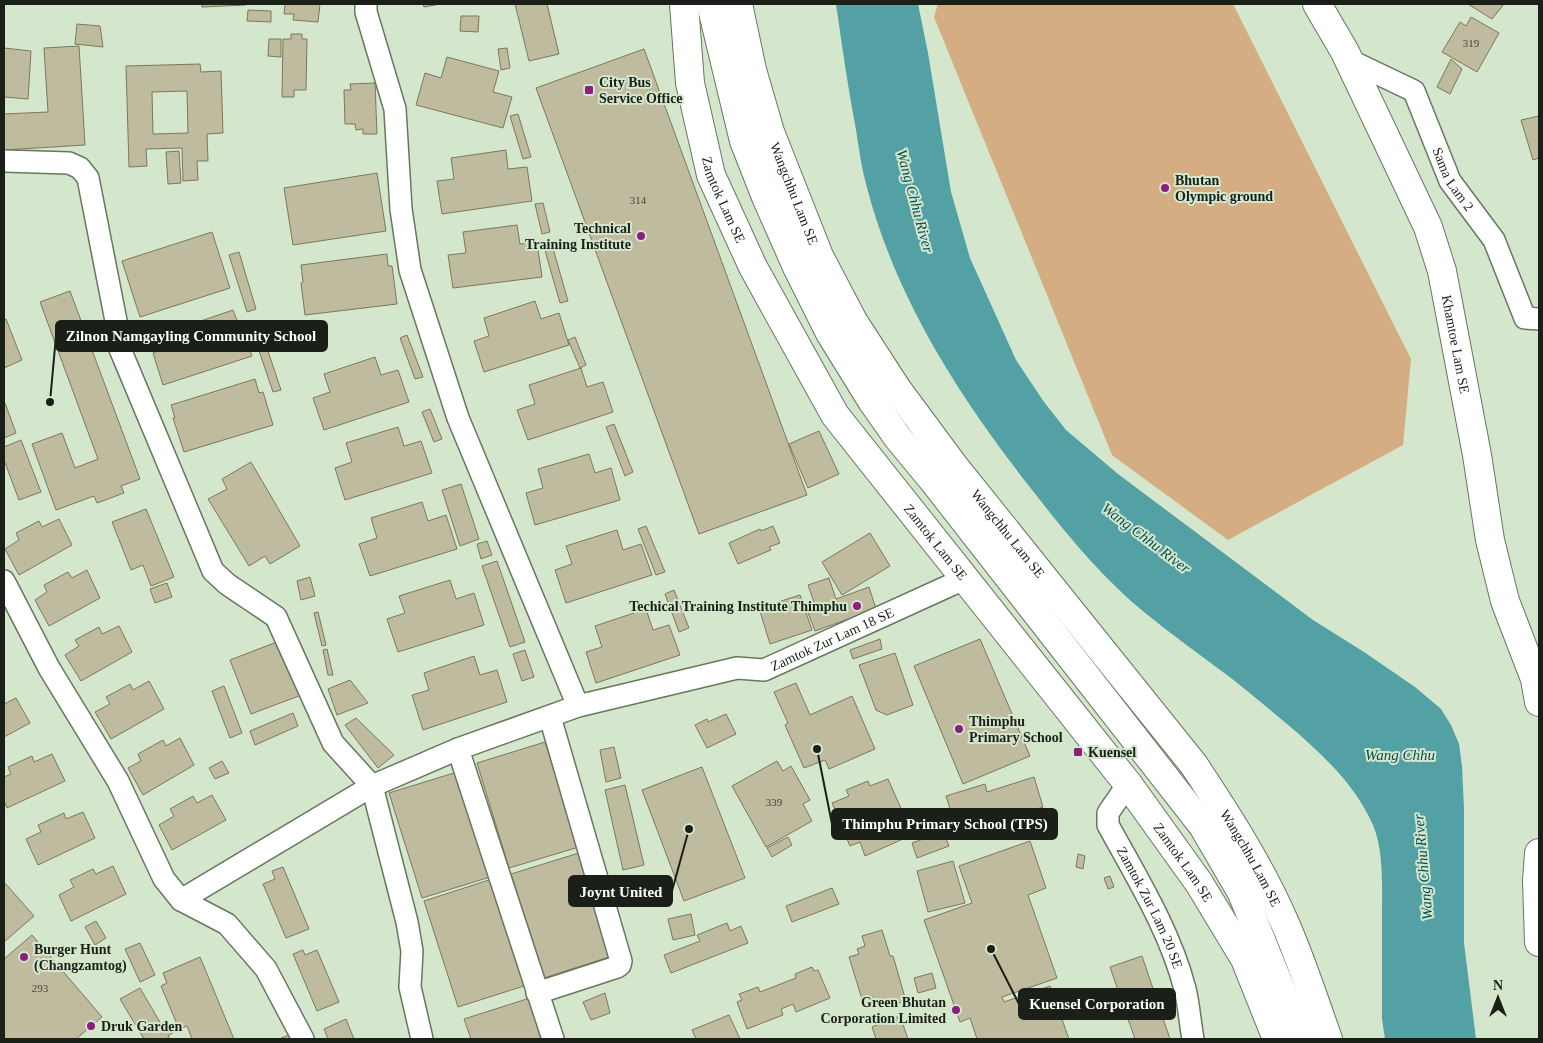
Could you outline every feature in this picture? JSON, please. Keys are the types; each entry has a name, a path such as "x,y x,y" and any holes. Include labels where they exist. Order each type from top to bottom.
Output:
{"main road":[{"name":"Zamtok Lam SE","path":"684,4 690,83 711,174 753,267 834,415 1128,784 1199,883 1245,958 1277,1039"},
{"name":"Wangchhu Lam SE","path":"711,4 744,141 766,197 830,333 872,401 898,438 932,478 1203,826 1242,893 1301,1039"},
{"name":"Wangchhu Lam SE","path":"738,4 752,70 770,132 819,256 854,321 897,389 954,466 1194,765 1225,812 1267,886 1284,921 1328,1039"},
{"name":"Khamtoe Lam SE","path":"1317,4 1348,59 1428,227 1442,272 1477,455 1490,540 1505,601 1535,679 1539,702"},
{"path":"1539,853 1536,880 1539,942"}],"street":[{"path":"366,4 366,12 395,109 401,209 410,270 458,418 578,706"},
{"name":"Sama Lam 2","path":"1348,59 1414,91 1450,181 1494,240 1525,318 1539,319"},
{"path":"4,161 69,163 80,168 88,178 120,349 212,570 227,584 276,617 333,743 372,786 407,922 412,951 410,986 422,1039"},
{"name":"Zamtok Zur Lam 18 SE","path":"182,900 372,786 458,749 578,706 737,668 764,670 964,579"},
{"path":"4,581 49,668 118,781 164,879 182,900 227,924 266,969 303,1039"},
{"path":"537,993 617,967 621,961 550,717"},
{"path":"458,749 553,1039"},
{"name":"Zamtok Zur Lam 20 SE","path":"1128,784 1108,813 1108,825 1152,906 1173,952 1186,991 1193,1039"}],"shaded area":[{"name":"Bhutan Olympic ground","path":"938,4 1233,4 1411,359 1403,445 1228,540 1112,455 934,17"}],"water":[{"name":"Wang Chhu","path":"836,4 918,4 951,192 970,258 1016,360 1044,402 1066,430 1118,474 1313,620 1415,687 1441,709 1451,725 1459,744 1462,766 1464,809 1464,943 1476,1039 1385,1039 1382,1019 1381,858 1377,835 1366,810 1357,796 1336,770 1300,735 1231,678 1144,612 1112,583 1069,536 1029,486 1003,452 954,380 912,305 878,226 861,164"}],"building":[{"path":"202,4 246,4 246,5 202,7"},
{"path":"285,4 320,4 318,22 293,20 294,14 284,14"},
{"path":"423,4 440,4 424,7"},
{"path":"515,4 547,4 559,54 529,61"},
{"path":"1468,4 1504,4 1492,19"},
{"path":"248,10 271,11 271,22 247,21"},
{"path":"461,16 479,16 478,32 460,31"},
{"path":"1471,17 1499,33 1477,72 1442,52 1460,22 1466,26"},
{"path":"77,24 100,26 103,47 75,44"},
{"path":"291,34 302,34 302,39 307,39 306,90 294,90 294,97 282,97 283,39 291,39"},
{"path":"269,39 281,39 281,57 268,56"},
{"path":"79,46 85,145 4,150 4,114 48,112 44,48"},
{"path":"4,48 31,51 28,99 4,97"},
{"path":"507,48 510,68 501,70 498,49"},
{"path":"644,49 807,495 699,534 536,88"},
{"path":"447,57 499,71 493,92 512,97 503,128 416,105 425,73 441,78"},
{"path":"1451,59 1462,69 1450,94 1437,87"},
{"path":"200,64 201,72 221,71 223,133 207,134 208,161 197,161 198,180 183,181 182,148 146,149 147,166 129,167 126,66","holes":["187,91 188,133 153,134 152,92"]},
{"path":"375,83 377,134 363,134 363,129 356,130 355,124 345,124 344,90 351,90 350,84"},
{"path":"518,114 531,157 523,159 510,116"},
{"path":"1539,116 1539,158 1533,160 1521,120"},
{"path":"506,150 508,169 527,167 532,201 442,214 437,181 454,179 451,158"},
{"path":"179,151 181,183 168,184 166,152"},
{"path":"377,173 386,231 293,245 284,188"},
{"path":"543,203 550,232 542,234 535,204"},
{"path":"517,225 520,244 537,242 542,277 453,288 448,255 466,253 463,232"},
{"path":"212,232 230,288 140,317 122,261"},
{"path":"552,245 568,301 560,303 544,247"},
{"path":"239,252 256,309 247,312 229,255"},
{"path":"387,254 388,266 392,266 397,304 305,315 301,265"},
{"path":"70,291 140,479 121,486 124,493 97,503 94,496 56,510 32,444 62,433 75,468 98,459 40,302"},
{"path":"535,301 541,319 559,313 569,345 484,372 474,341 489,336 484,318"},
{"path":"233,310 239,325 241,324 252,356 163,385 153,353 156,352 151,338"},
{"path":"6,319 22,360 4,368 4,320"},
{"path":"262,333 281,390 273,392 254,336"},
{"path":"407,335 423,377 415,379 400,338"},
{"path":"575,337 586,365 580,368 568,340"},
{"path":"375,357 381,375 398,370 409,402 324,430 313,398 330,392 324,374"},
{"path":"581,368 587,387 603,382 613,412 528,440 517,410 535,404 529,385"},
{"path":"255,379 259,393 263,392 273,425 184,452 173,418 175,418 171,405"},
{"path":"4,404 16,433 4,438"},
{"path":"430,409 442,439 434,442 422,412"},
{"path":"614,424 633,472 625,476 606,427"},
{"path":"398,427 404,446 421,441 432,473 345,500 335,468 352,462 346,443"},
{"path":"819,431 839,474 808,488 789,444"},
{"path":"21,440 41,492 19,500 4,460 4,447"},
{"path":"589,454 595,473 611,468 620,500 535,525 526,493 543,488 538,469"},
{"path":"251,462 300,546 270,564 265,556 249,566 208,499 227,489 222,479"},
{"path":"461,484 479,539 460,546 442,490"},
{"path":"422,502 428,521 446,515 457,549 370,576 359,544 377,538 371,518"},
{"path":"146,509 174,577 151,586 143,565 131,570 112,522"},
{"path":"59,519 72,545 19,575 5,549 19,540 16,533 39,521 42,527"},
{"path":"646,526 665,572 656,575 638,529"},
{"path":"773,526 780,543 769,547 771,550 738,564 729,543 760,529 761,531"},
{"path":"617,530 623,550 641,544 652,575 566,603 555,570 572,564 566,546"},
{"path":"870,533 890,566 842,595 822,562"},
{"path":"487,541 492,555 481,559 477,544"},
{"path":"497,561 525,642 510,647 482,566"},
{"path":"87,570 100,598 49,626 35,600 47,592 44,585 68,572 72,578"},
{"path":"310,577 315,596 301,600 297,581"},
{"path":"829,578 836,599 869,587 876,609 815,631 805,605 814,602 808,585"},
{"path":"450,580 456,599 474,593 484,625 398,652 387,619 405,613 399,596"},
{"path":"167,583 172,597 155,603 150,589"},
{"path":"674,590 689,628 679,632 665,594"},
{"path":"800,595 812,630 770,644 759,608"},
{"path":"646,609 653,630 669,625 680,655 596,683 586,652 602,647 595,626"},
{"path":"318,612 326,645 322,646 314,613"},
{"path":"119,626 132,652 81,681 65,655 79,646 75,640 99,627 102,634"},
{"path":"880,639 882,649 853,659 850,650"},
{"path":"980,639 1030,756 963,784 914,666"},
{"path":"282,640 304,694 251,714 230,660"},
{"path":"327,649 333,675 328,675 323,650"},
{"path":"525,650 534,677 522,681 513,654"},
{"path":"895,653 913,705 887,715 876,710 859,665"},
{"path":"474,656 480,675 497,670 507,702 423,730 412,695 429,690 424,673"},
{"path":"350,680 368,703 337,715 328,689"},
{"path":"149,681 164,709 111,739 95,712 110,704 106,697 130,684 133,690"},
{"path":"796,683 810,715 852,696 875,749 829,769 825,760 804,768 785,725 788,723 774,692"},
{"path":"224,686 242,733 230,738 212,691"},
{"path":"16,698 30,723 4,737 4,704"},
{"path":"293,713 298,726 255,745 250,731"},
{"path":"726,714 736,734 707,748 695,725 707,719 708,722"},
{"path":"356,718 394,755 378,768 345,725"},
{"path":"180,738 194,765 143,795 128,768 141,761 138,754 163,740 166,746"},
{"path":"545,742 579,847 509,868 477,763"},
{"path":"614,747 621,778 606,782 600,750"},
{"path":"52,754 65,781 7,808 4,801 4,777 11,774 8,767 32,756 34,762"},
{"path":"222,761 229,773 215,779 209,768"},
{"path":"777,761 783,771 791,766 810,800 803,804 812,821 766,847 732,786"},
{"path":"702,767 745,878 684,901 642,790"},
{"path":"457,772 490,877 422,898 389,793"},
{"path":"1034,777 1043,807 958,834 946,796 985,784 987,792"},
{"path":"888,779 907,822 897,826 903,839 865,856 860,842 850,846 832,803 849,796 846,790 868,781 870,786"},
{"path":"625,785 644,865 623,870 605,790"},
{"path":"212,795 226,820 172,850 159,825 174,816 170,809 193,796 197,803"},
{"path":"83,812 95,838 38,865 26,839 41,832 38,825 64,813 66,819"},
{"path":"943,832 949,846 917,858 912,843"},
{"path":"788,837 792,845 772,857 767,848"},
{"path":"1030,841 1046,888 1028,895 1057,978 1002,997 1004,1002 1050,986 1069,1039 977,1039 970,1018 960,1022 924,920 972,903 959,866"},
{"path":"579,853 612,956 544,978 511,874"},
{"path":"1078,854 1085,856 1083,869 1076,867"},
{"path":"953,861 965,903 928,912 917,871"},
{"path":"113,866 126,894 71,921 59,895 74,887 70,880 93,869 96,874"},
{"path":"283,867 309,929 286,938 263,884 275,879 272,871"},
{"path":"1110,876 1114,887 1108,889 1104,878"},
{"path":"492,879 527,985 458,1007 424,901"},
{"path":"4,882 34,916 4,942"},
{"path":"832,888 839,904 792,922 786,906"},
{"path":"691,914 695,935 673,940 668,919"},
{"path":"96,921 106,938 95,945 85,927"},
{"path":"727,923 730,931 741,926 748,943 671,973 664,955 700,941 697,935"},
{"path":"882,930 890,956 893,956 906,1001 884,1007 882,998 873,1001 872,996 862,999 849,957 859,954 857,949 865,946 862,936"},
{"path":"32,935 102,1017 76,1039 4,1039 4,959"},
{"path":"140,943 155,975 140,982 125,949"},
{"path":"303,950 305,955 317,950 339,1002 317,1011 293,954"},
{"path":"1142,956 1170,1039 1135,1039 1110,967"},
{"path":"200,957 234,1039 192,1039 187,1026 179,1029 161,986 167,983 163,973"},
{"path":"812,967 814,971 818,970 830,998 796,1012 793,1004 781,1009 783,1015 747,1029 737,1002 742,1000 739,994 758,987 760,992 796,978 795,974"},
{"path":"932,973 936,988 918,993 914,978"},
{"path":"140,988 161,1024 167,1021 174,1032 168,1036 170,1039 144,1039 120,999"},
{"path":"605,993 610,1013 591,1020 583,1002"},
{"path":"533,997 547,1039 471,1039 464,1019"},
{"path":"729,1015 740,1039 696,1039 692,1030"},
{"path":"900,1016 908,1039 876,1039 872,1027"},
{"path":"346,1019 354,1039 328,1039 324,1029"},
{"path":"294,1033 297,1039 279,1039"}],"place":[{"name":"City Bus Service Office","path":"589,90"},
{"name":"Bhutan Olympic ground","path":"1165,188"},
{"name":"Technical Training Institute","path":"641,236"},
{"name":"Zilnon Namgayling Community School","path":"50,402"},
{"name":"Techical Training Institute Thimphu","path":"857,606"},
{"name":"Thimphu Primary School","path":"959,729"},
{"name":"Thimphu Primary School (TPS)","path":"817,749"},
{"name":"Kuensel","path":"1078,752"},
{"name":"Joynt United","path":"689,829"},
{"name":"Kuensel Corporation","path":"991,949"},
{"name":"Burger Hunt (Changzamtog)","path":"24,957"},
{"name":"Green Bhutan Corporation Limited","path":"956,1010"},
{"name":"Druk Garden","path":"91,1026"}],"water label":[{"name":"Wang Chhu River","path":"915,201"},
{"name":"Wang Chhu River","path":"1146,538"},
{"name":"Wang Chhu River","path":"1423,867"}]}
